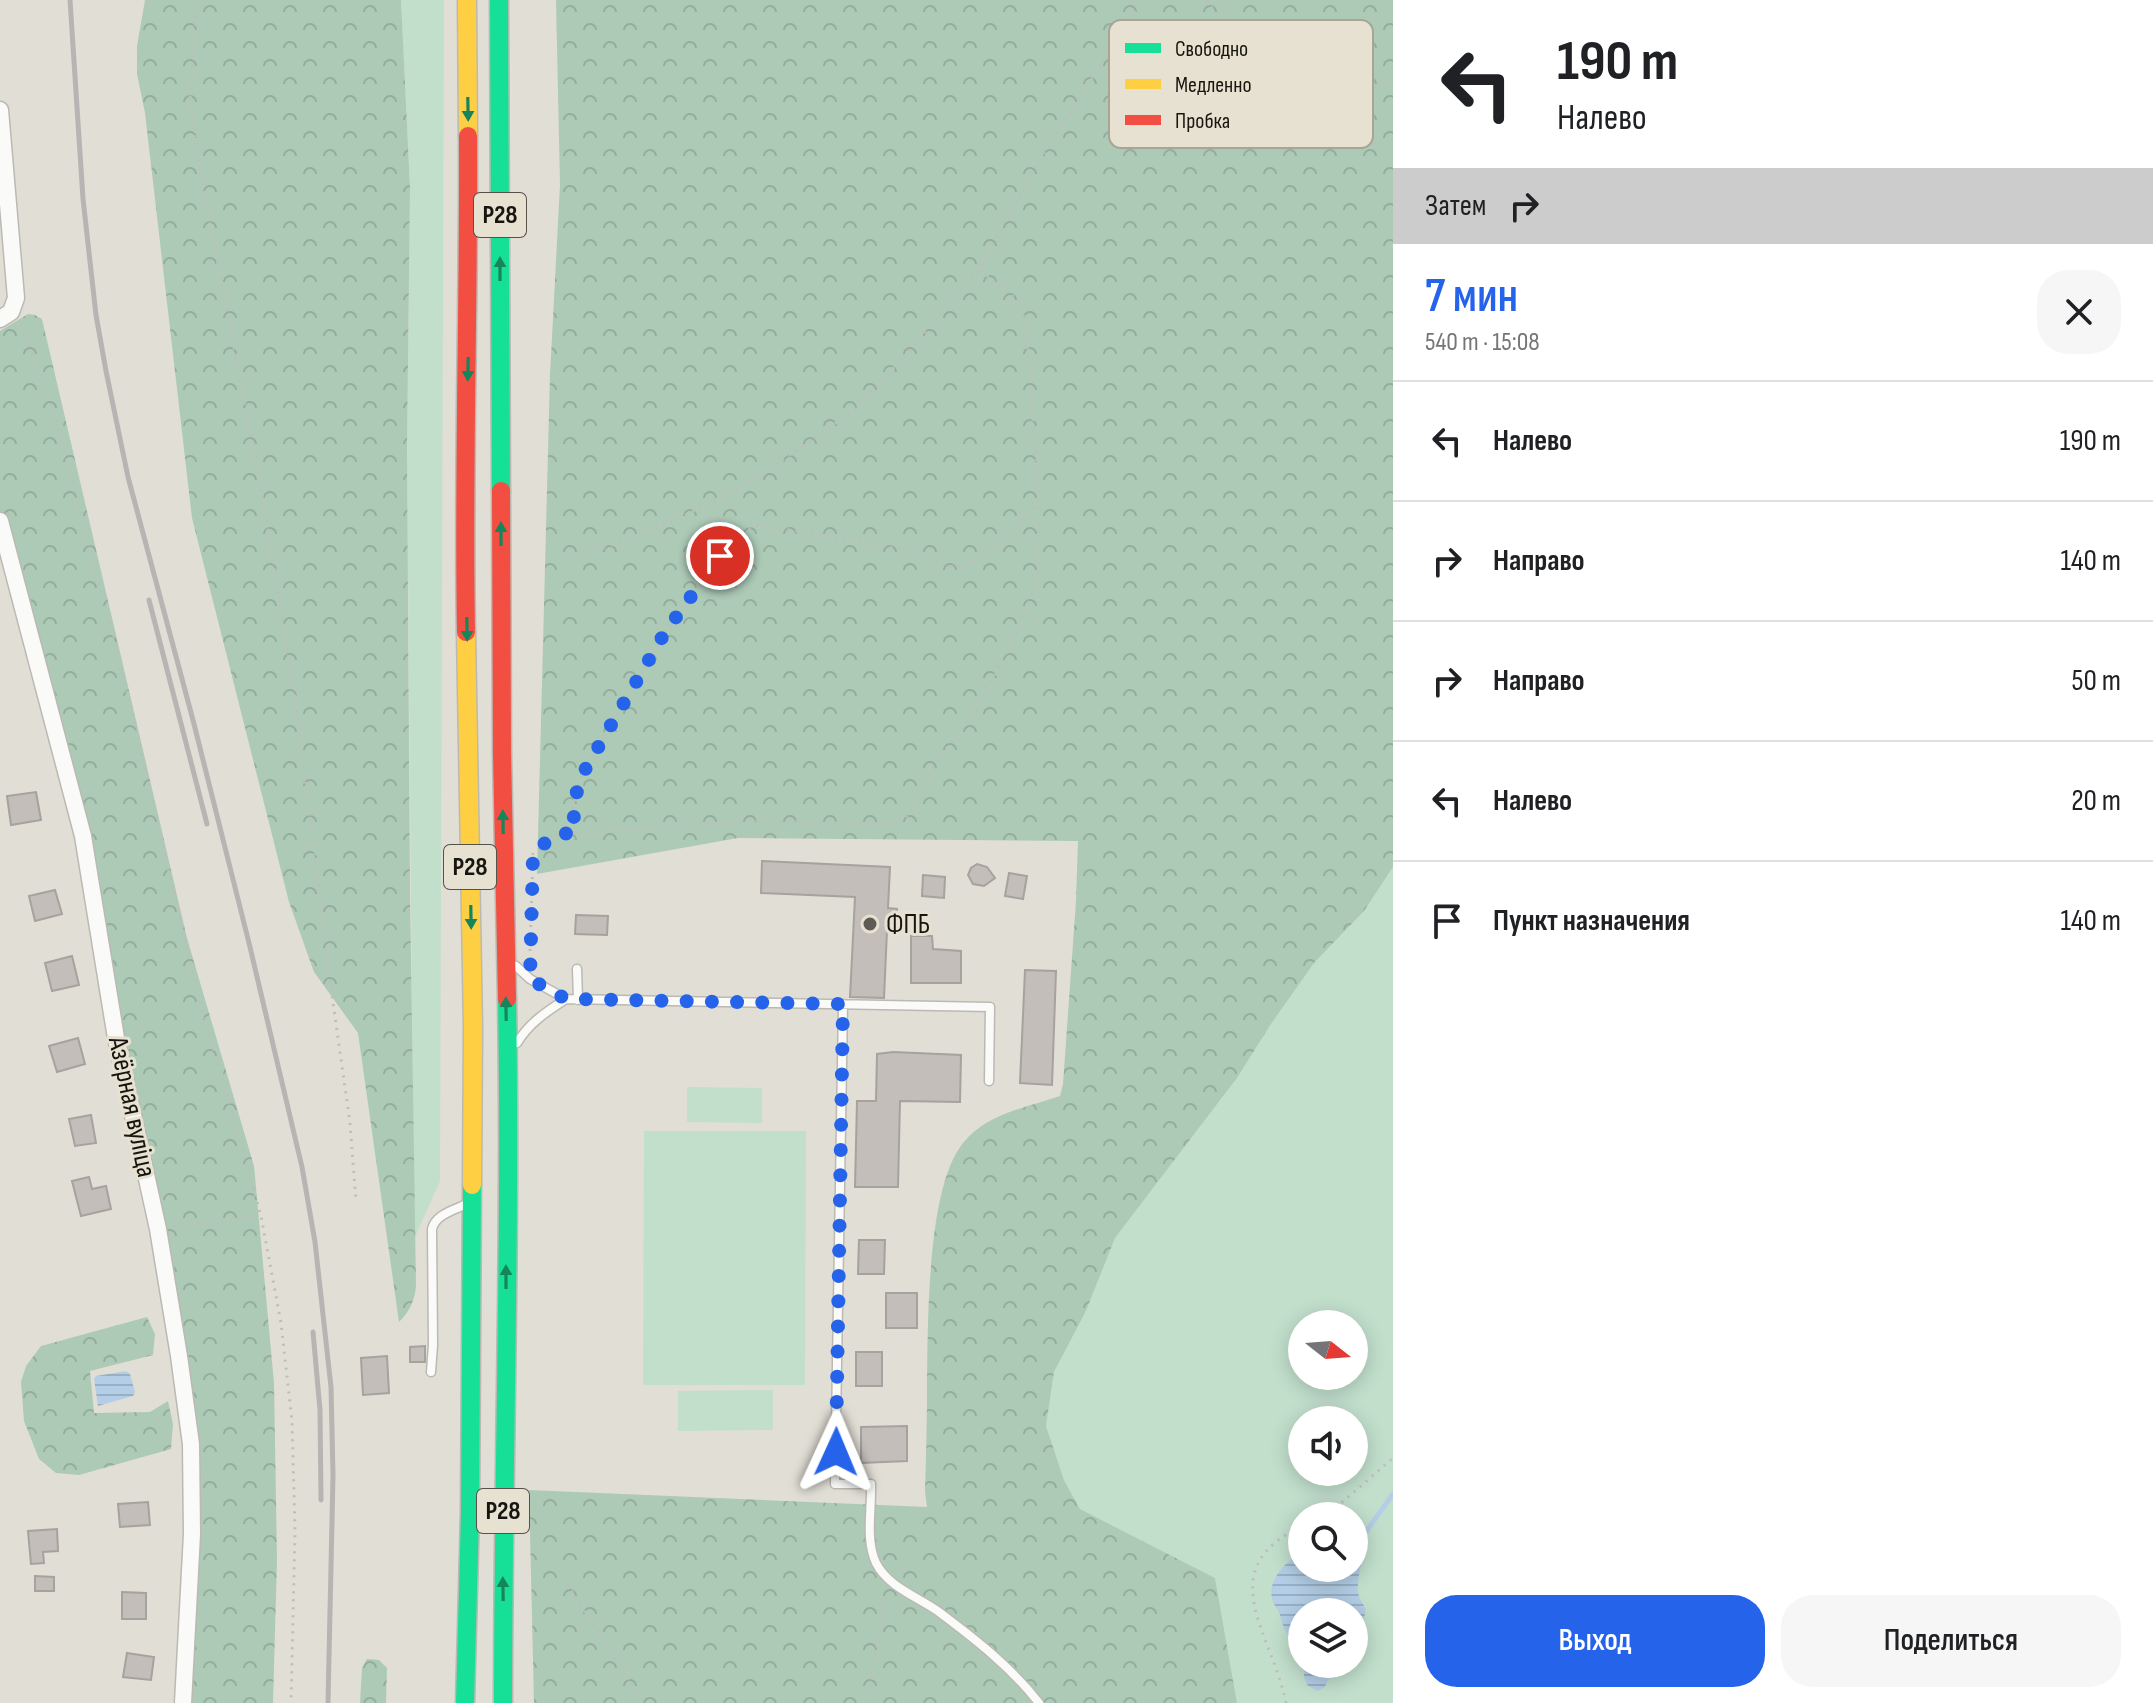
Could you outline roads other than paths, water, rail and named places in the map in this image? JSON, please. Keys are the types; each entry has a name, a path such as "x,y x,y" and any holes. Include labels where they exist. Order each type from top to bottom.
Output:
{"highway":[{"name":"Р28","path":"465,1703 470,1513 473,1028 465,559 469,248 467,0"},
{"name":"Р28","path":"499,0 507,1355 503,1703"}],"street":[{"path":"0,110 16,298 11,312 0,319"},
{"name":"Азёрная вуліца","path":"0,521 83,836 116,1038 158,1229 179,1356 191,1444 192,1534 183,1703"}],"lane":[{"path":"504,956 530,979 566,999 990,1007 989,1081"},
{"path":"577,969 578,1000"},
{"path":"506,1062 533,1022 566,999"},
{"path":"843,1004 835,1484 871,1484 870,1534 875,1561 886,1578 986,1648 1023,1682 1039,1703"},
{"path":"431,1372 432,1229 439,1217 472,1202"}],"water":[{"path":"126,1371 130,1374 135,1392 133,1396 98,1406 96,1376"},
{"path":"1288,1562 1288,1582 1358,1582 1360,1598 1288,1598 1288,1635 1272,1596 1274,1581"},
{"path":"1305,1678 1329,1678 1324,1688 1317,1691 1307,1685"}],"waterway":[{"path":"1368,1529 1393,1494"}],"railway":[{"path":"70,0 83,199 96,315 106,371 128,477 249,943 302,1167 315,1242 331,1387 333,1475 328,1703"},
{"path":"149,600 207,824"},
{"path":"313,1332 320,1410 321,1500"}],"place":[{"name":"ФПБ","path":"870,924"}]}
